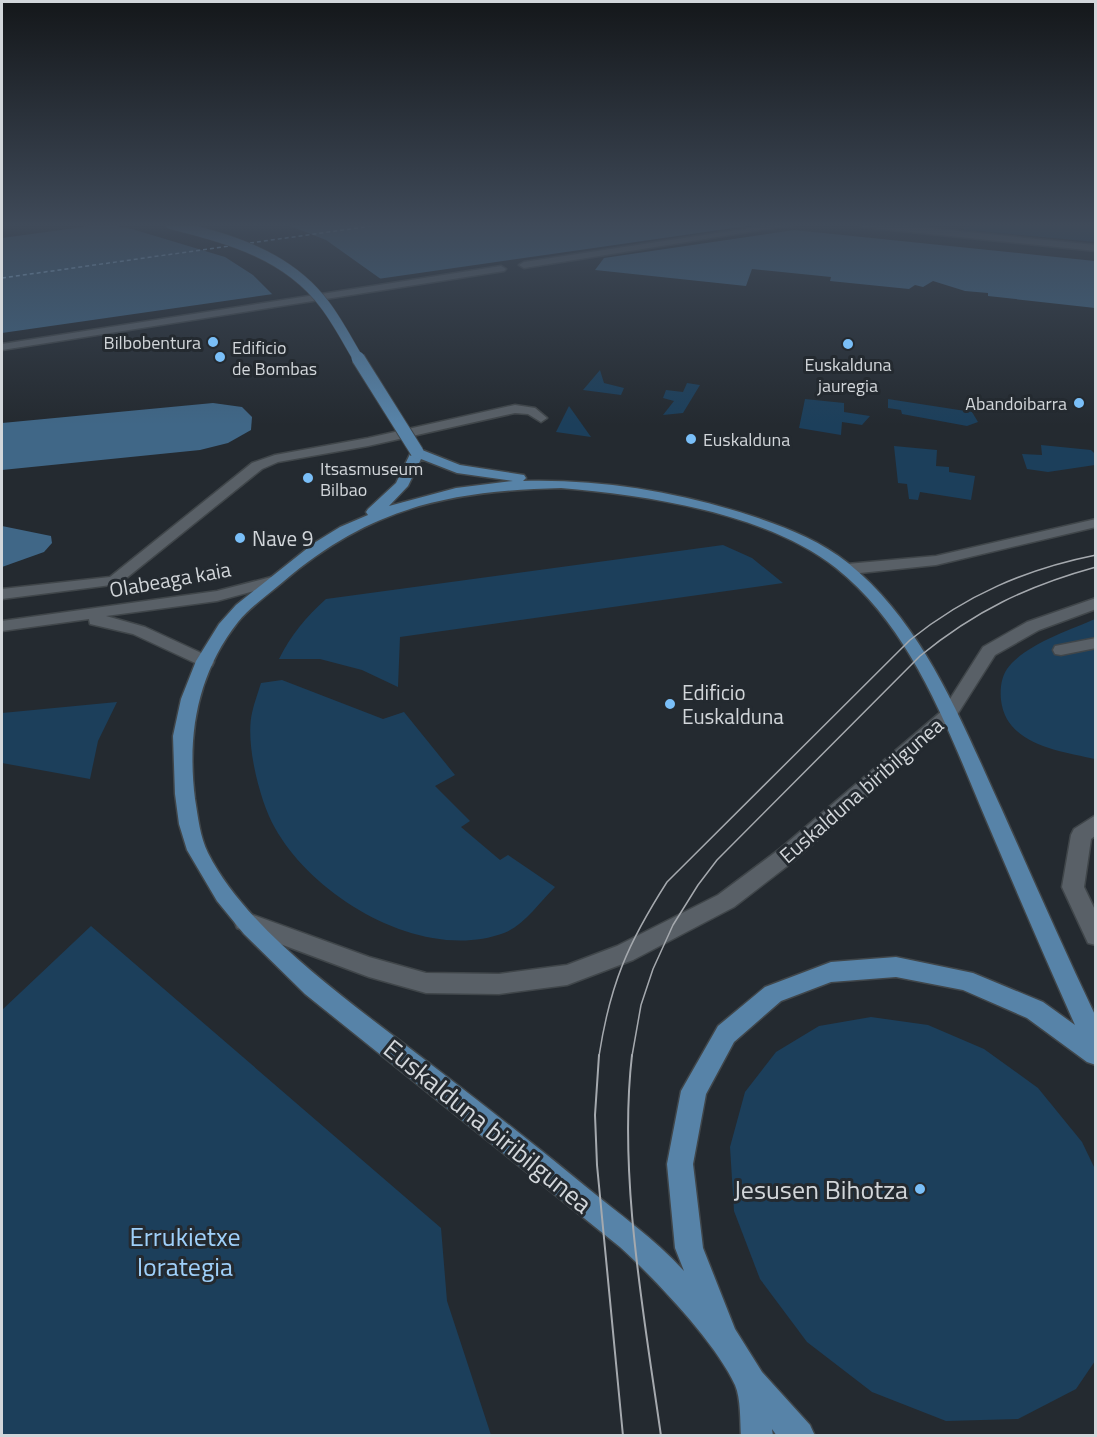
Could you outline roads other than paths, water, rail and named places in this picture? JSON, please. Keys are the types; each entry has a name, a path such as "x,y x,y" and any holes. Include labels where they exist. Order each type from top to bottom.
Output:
{"main road":[{"path":"312,291 325,305 417,452 457,469 561,483"},
{"path":"360,523 389,500 409,477 417,452"},
{"name":"Euskalduna biribilgunea","path":"724,1339 637,1244 322,993 244,921 199,856 183,790 181,736 187,707 206,662 237,614 322,544 360,523 398,508 467,491 524,484 561,483 648,493 724,510 815,548 847,569 891,614 916,648 949,714"},
{"path":"949,714 1094,1036"},
{"path":"799,1436 751,1383 724,1339 689,1248 680,1164 694,1091 726,1034 773,994 831,972 896,967 965,980 1094,1036"},
{"path":"751,1383 758,1436"}],"street":[{"path":"2,346 353,291"},
{"path":"2,594 114,581 256,466 275,459 368,442 515,410 531,411 541,418"},
{"path":"847,569 898,566 947,559 1022,538 1095,523"},
{"name":"Olabeaga kaia","path":"2,626 217,596 275,581"},
{"path":"949,714 989,651 1033,626 1095,603"},
{"name":"Olabeaga kaia","path":"70,618 118,622 157,637 206,662"},
{"path":"1061,650 1095,643"},
{"name":"Euskalduna biribilgunea","path":"244,921 369,967 426,983 499,984 567,975 625,953 726,901 788,854 949,714"},
{"path":"1095,823 1081,835 1073,887 1095,936"}],"tram line":[{"path":"599,1056 603,1030 622,965 641,925 667,882 910,640 953,610 998,586 1045,568 1096,555"},
{"path":"632,1056 641,1005 653,969 673,925 717,860 920,656 961,626 1003,602 1047,583 1096,567"},
{"path":"599,1055 595,1115 597,1165 623,1436"},
{"path":"632,1055 628,1148 631,1196 641,1294 661,1436"}],"place":[{"name":"Bilbobentura","path":"213,342"},
{"name":"Euskalduna jauregia","path":"848,344"},
{"name":"Edificio de Bombas","path":"220,357"},
{"name":"Abandoibarra","path":"1079,403"},
{"name":"Euskalduna","path":"691,439"},
{"name":"Itsasmuseum Bilbao","path":"308,478"},
{"name":"Nave 9","path":"240,538"},
{"name":"Edificio Euskalduna","path":"670,704"},
{"name":"Jesusen Bihotza","path":"920,1189"}],"park label":[{"name":"Errukietxe lorategia","path":"185,1251"}]}
